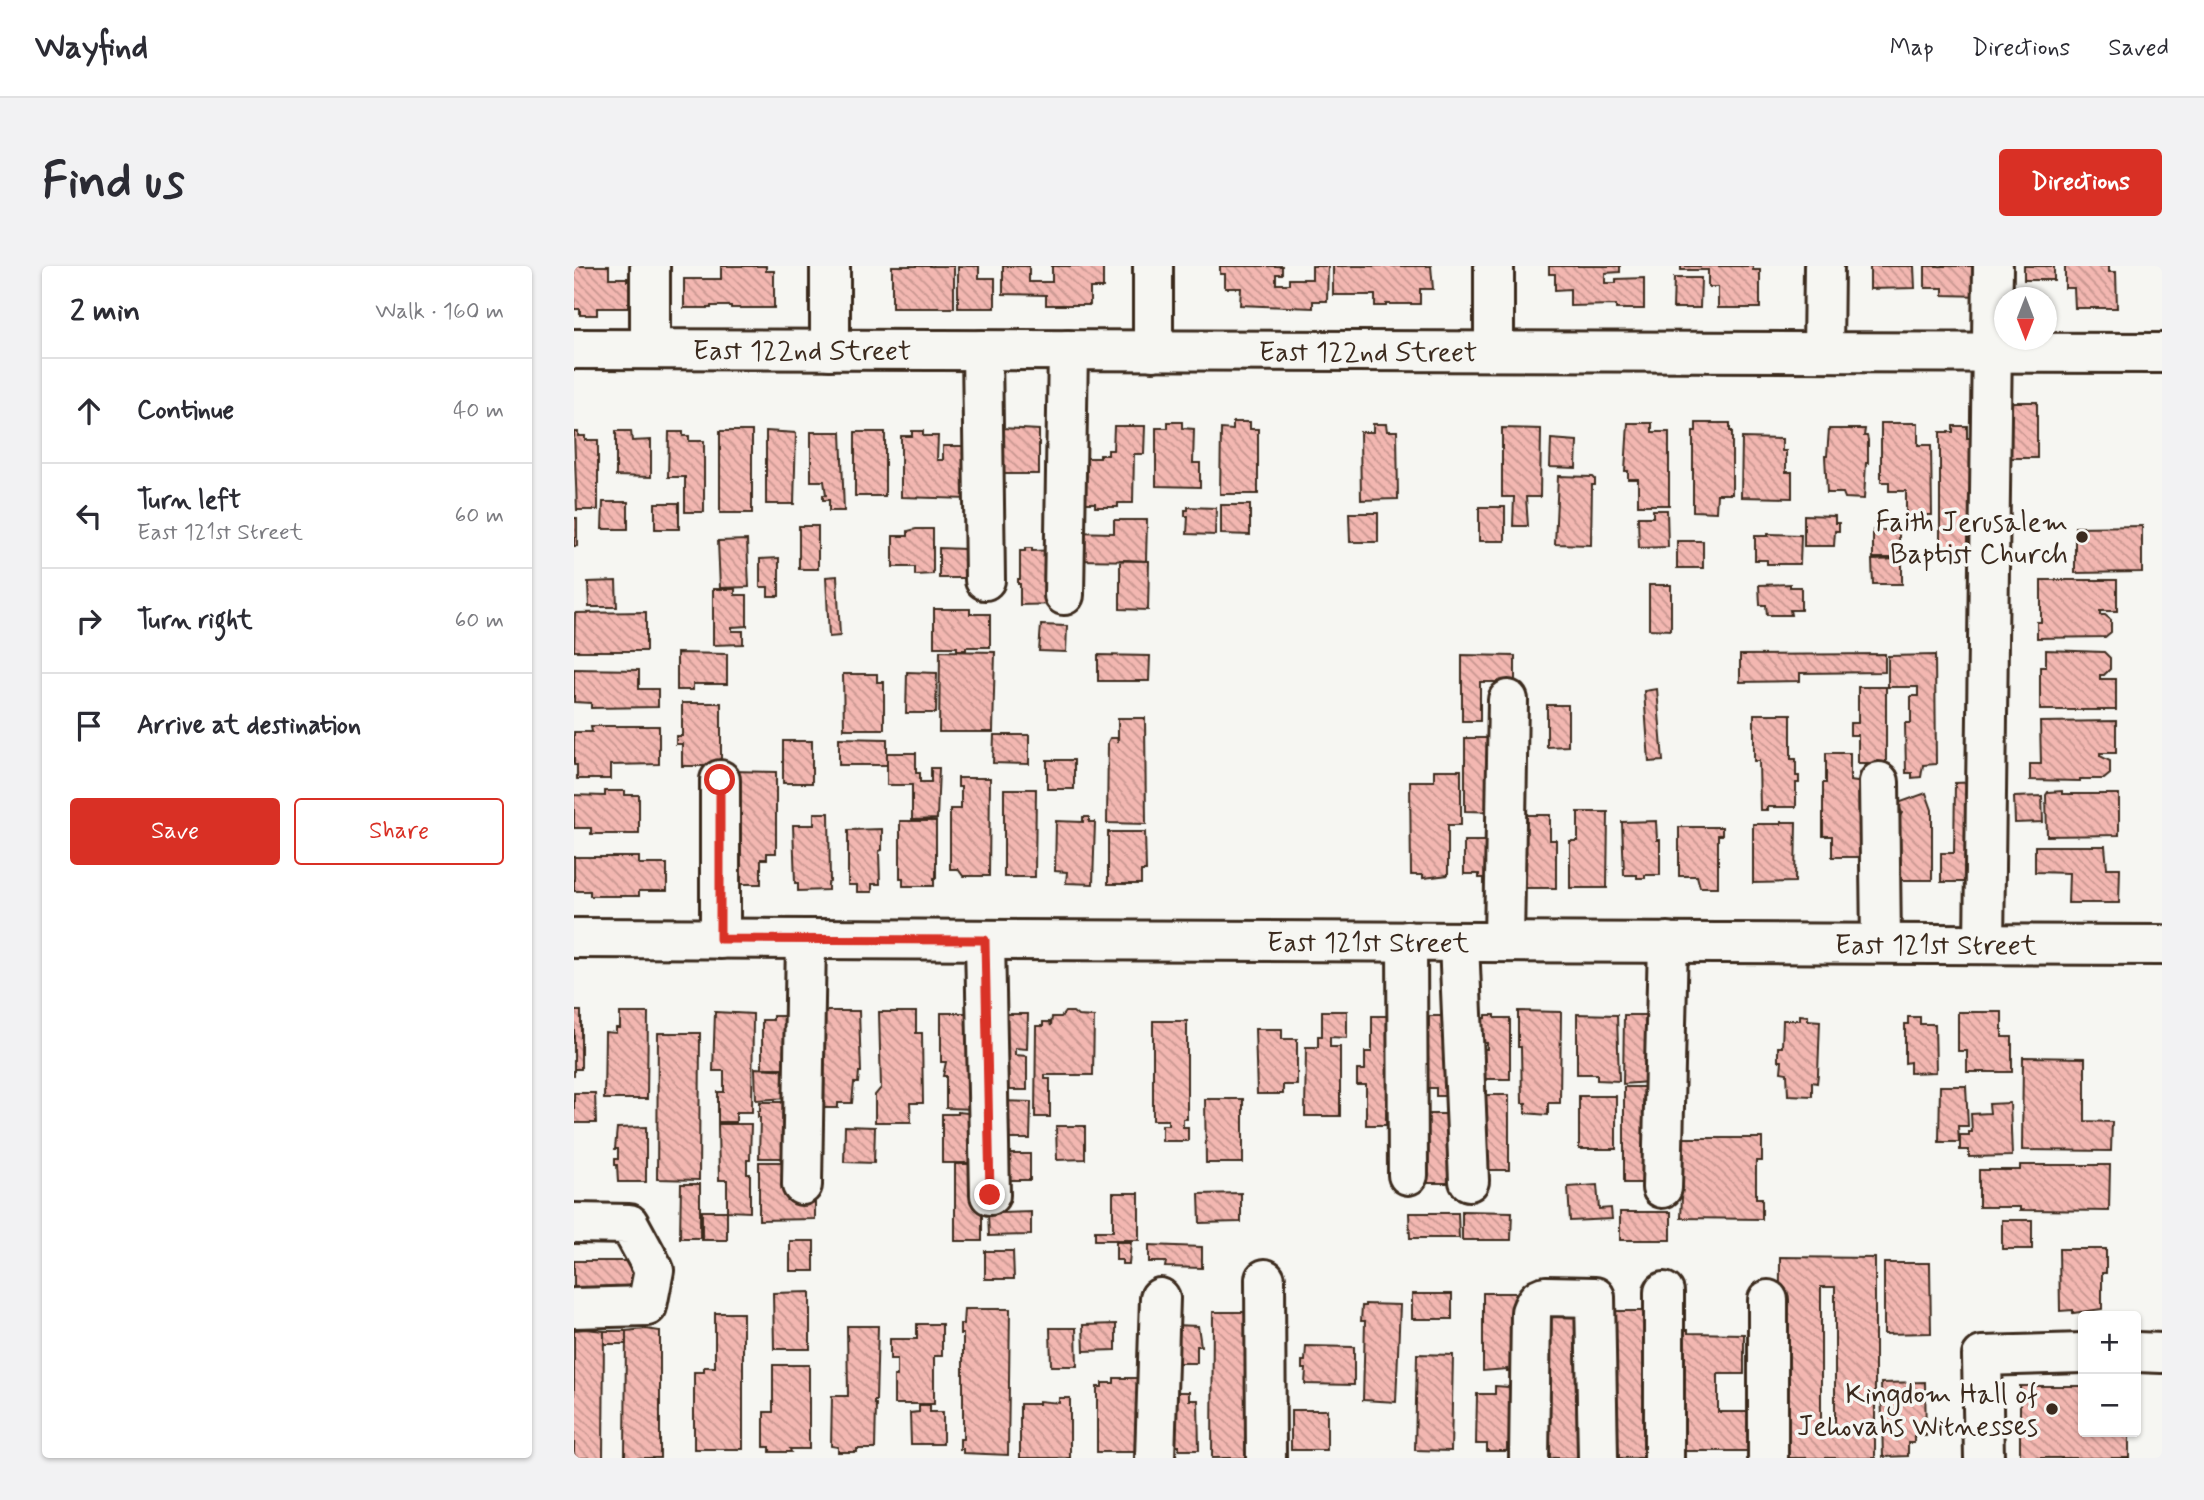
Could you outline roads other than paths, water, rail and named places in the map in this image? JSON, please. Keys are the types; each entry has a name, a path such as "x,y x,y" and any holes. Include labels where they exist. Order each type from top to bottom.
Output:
{"street":[{"path":"650,266 650,349"},
{"path":"830,266 830,350"},
{"path":"1153,266 1153,351"},
{"path":"1494,266 1494,351"},
{"path":"1823,352 1824,266"},
{"path":"1984,943 1993,266"},
{"name":"East 122nd Street","path":"574,349 2162,352"},
{"path":"982,350 985,580"},
{"path":"1064,595 1068,350"},
{"path":"1504,942 1508,700"},
{"path":"720,780 720,939"},
{"path":"1879,782 1881,943"},
{"name":"East 121st Street","path":"574,938 2162,945"},
{"path":"802,1185 806,939"},
{"path":"985,940 990,1195"},
{"path":"1407,941 1408,1175"},
{"path":"1459,942 1469,1181"},
{"path":"1662,1188 1668,942"},
{"path":"574,1223 629,1224 654,1270 647,1306 574,1308"},
{"path":"1265,1279 1266,1458"},
{"path":"1664,1292 1664,1458"},
{"path":"1529,1458 1531,1312 1536,1301 1546,1296 1595,1297 1598,1458"},
{"path":"1155,1458 1160,1298"},
{"path":"1768,1458 1769,1300"},
{"path":"2141,1352 2162,1353"},
{"path":"1984,1458 1982,1356 2078,1353"}],"place":[{"name":"Faith Jerusalem Baptist Church","path":"2082,537"},
{"name":"Kingdom Hall of Jehovahs Witnesses","path":"2052,1409"}]}
